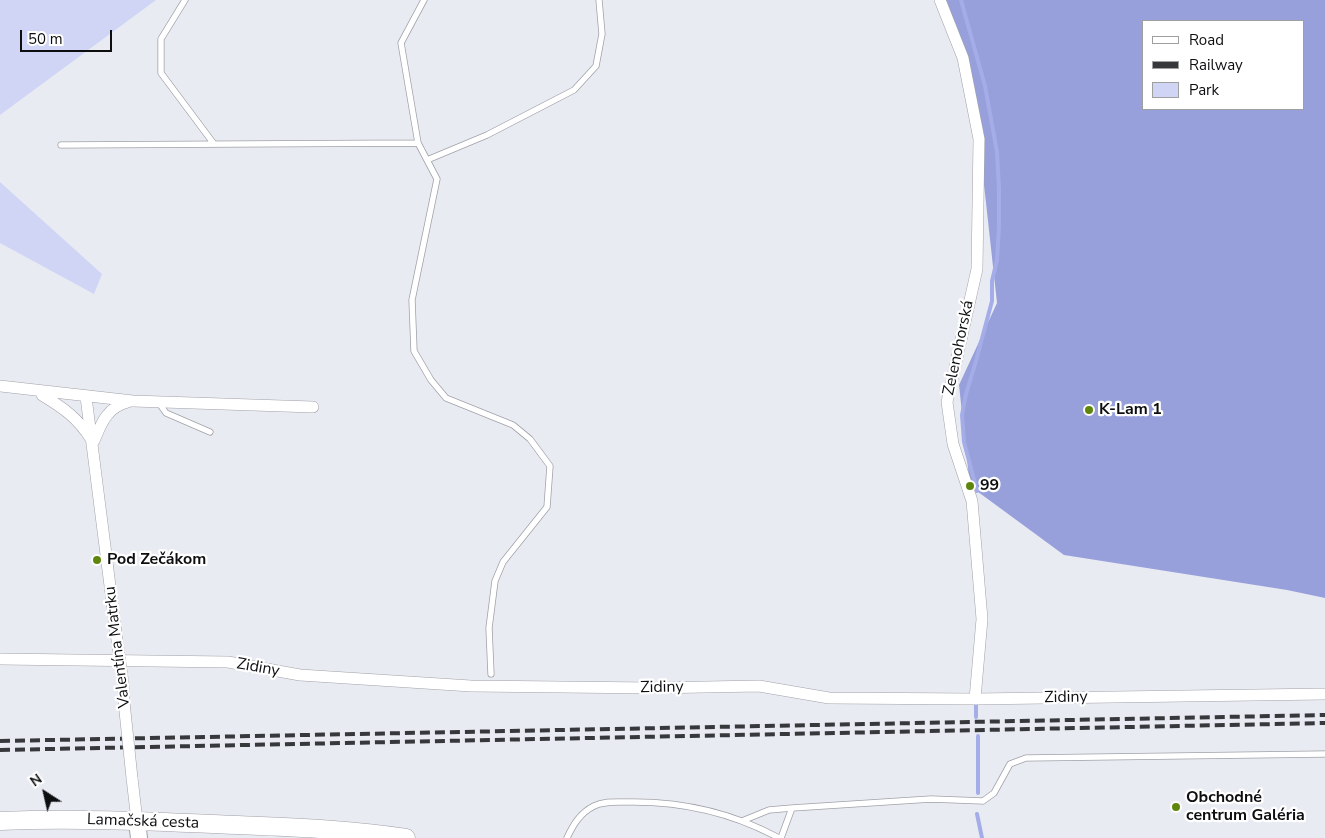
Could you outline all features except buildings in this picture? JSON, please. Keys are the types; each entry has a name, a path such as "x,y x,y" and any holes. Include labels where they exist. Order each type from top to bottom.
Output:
{"main road":[{"name":"Lamačská cesta","path":"0,821 46,819 138,830 280,827 406,838"}],"street":[{"name":"Zelenohorská","path":"940,0 963,58 979,139 977,269 947,402 953,444 972,501 982,619 975,699"},
{"path":"0,386 36,392 159,403 313,407"},
{"name":"Valentína Matrku","path":"36,392 59,405 78,420 93,442"},
{"name":"Valentína Matrku","path":"86,397 123,683 138,830"},
{"path":"93,442 102,421 108,413 123,403 133,401"},
{"name":"Zidiny","path":"0,659 228,662 300,675 471,686 652,688 758,686 829,698 975,699 1325,694"}],"lane":[{"path":"185,0 161,39 161,74 214,144"},
{"path":"424,0 402,43 418,143 438,179 412,300 414,351 431,380 446,398 513,425 530,439 550,466 547,507 503,562 495,581 489,628 491,674"},
{"path":"427,160 487,135 574,90 596,66 602,34 599,0"},
{"path":"61,145 418,143"},
{"path":"159,403 166,413 210,432"},
{"path":"742,821 769,810 931,799 983,800 994,793 1010,764 1026,758 1325,754"},
{"path":"567,838 572,826 579,817 594,806 608,802 642,802 711,811 742,821 780,838 792,808"}],"green space":[{"path":"0,0 156,0 0,115"},
{"path":"0,182 102,274 94,294 0,243"}],"shaded area":[{"path":"942,0 1325,0 1325,598 1287,590 1064,555 970,486 959,385 997,303 979,139"}],"waterway":[{"path":"961,0 985,86 997,152 999,189 997,260 992,281 992,301 962,415 964,442 977,491"},
{"path":"976,704 976,717"},
{"path":"978,736 978,793"},
{"path":"977,814 982,838"}],"railway":[{"path":"0,741 1325,715"},
{"path":"0,750 1325,723"}],"place":[{"name":"K-Lam 1","path":"1089,410"},
{"name":"99","path":"970,486"},
{"name":"Pod Zečákom","path":"97,560"},
{"name":"Obchodné centrum Galéria","path":"1176,807"}]}
